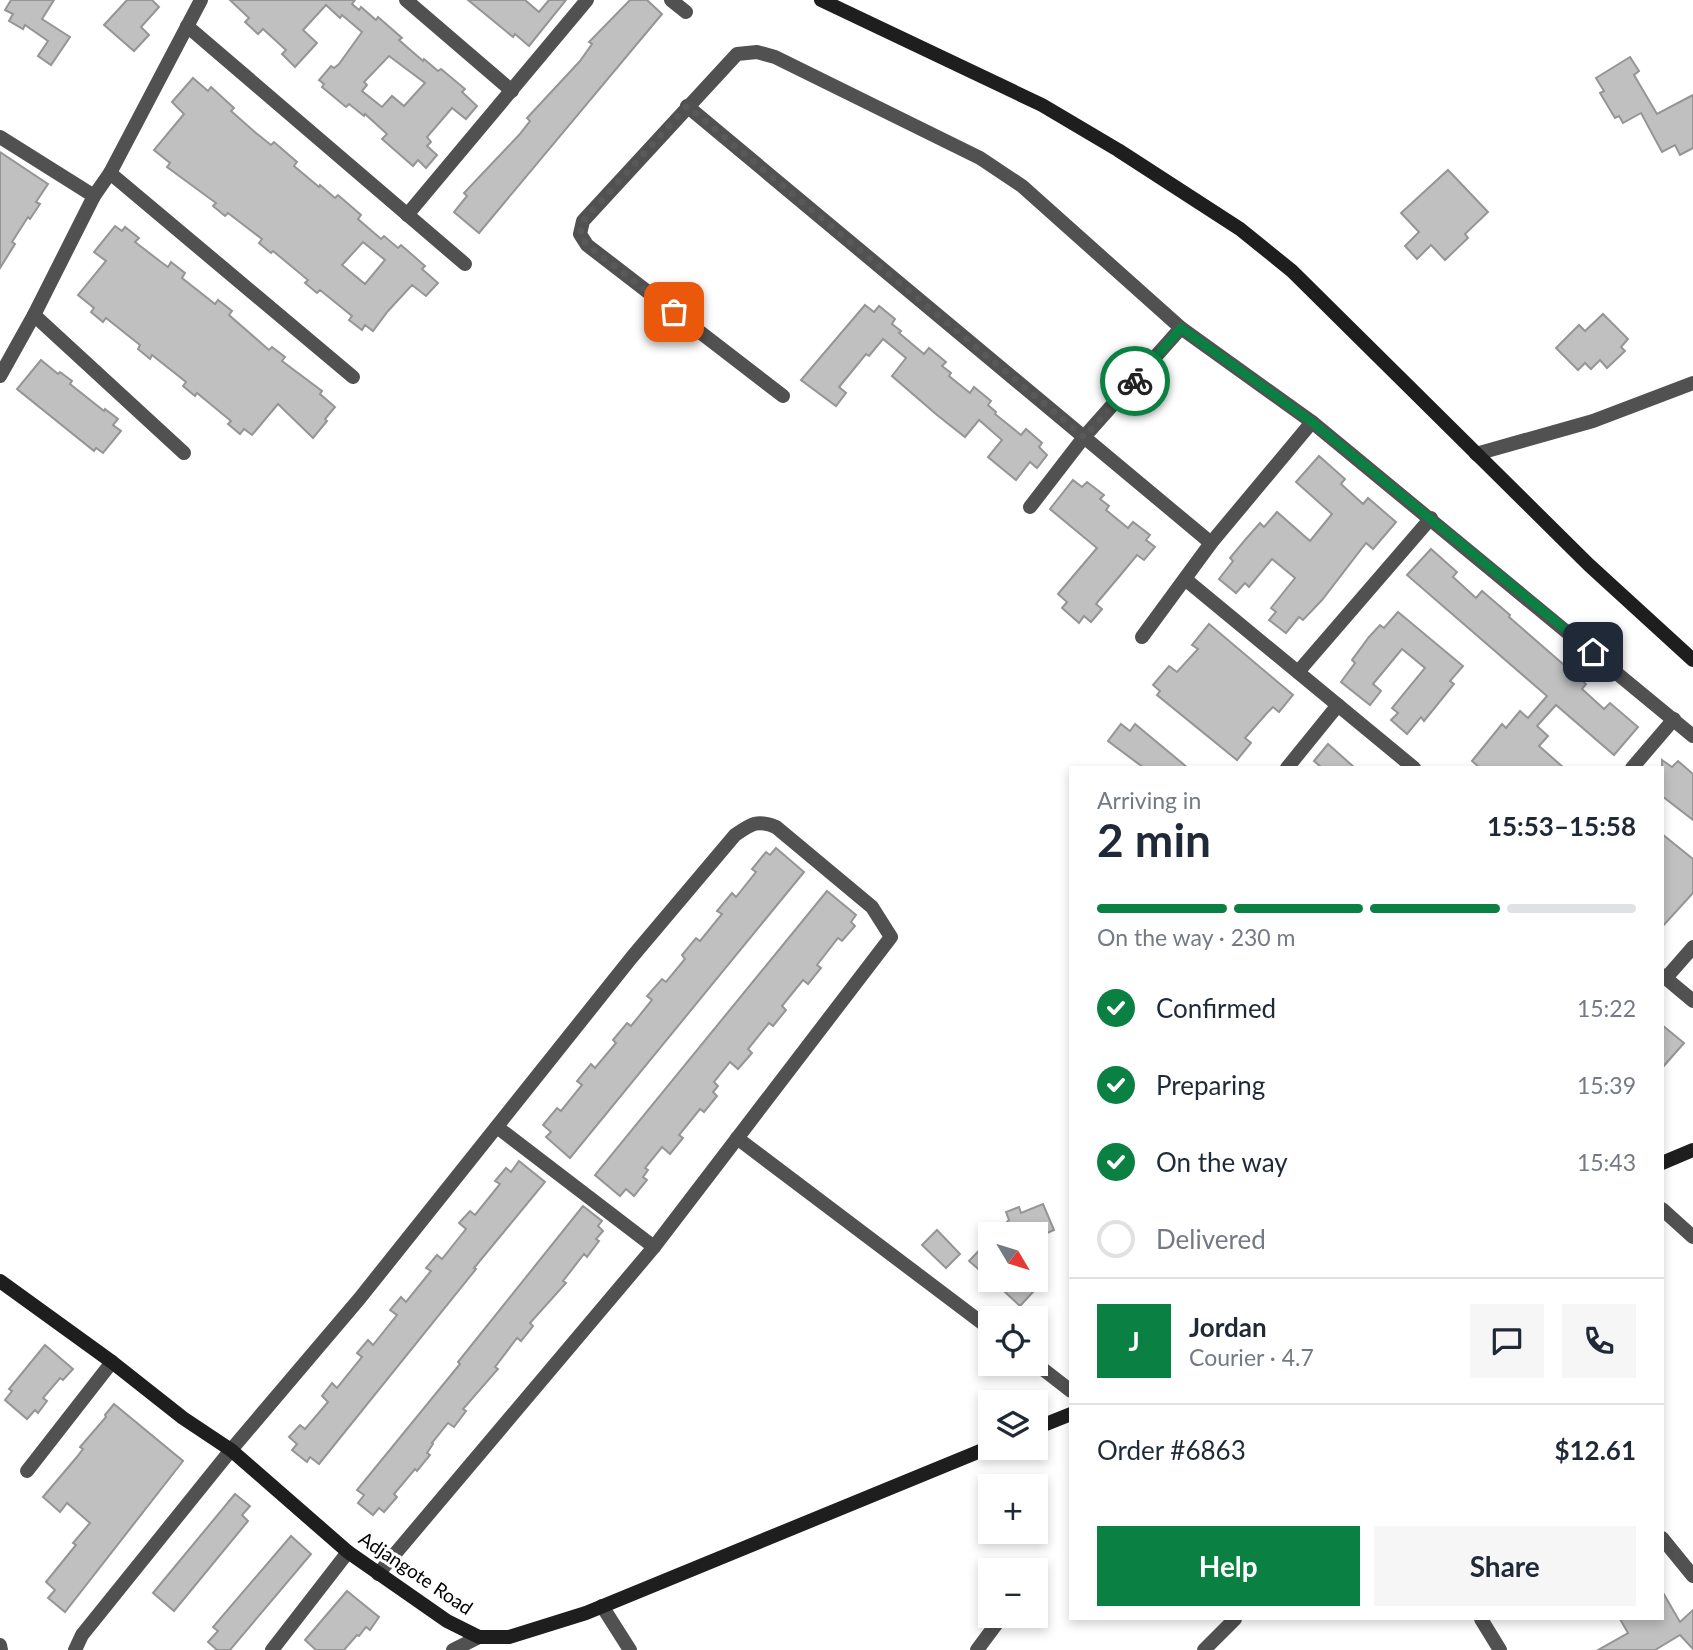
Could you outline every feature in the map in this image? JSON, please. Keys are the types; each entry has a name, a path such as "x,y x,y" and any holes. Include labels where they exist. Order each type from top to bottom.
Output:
{"street":[{"path":"0,376 201,0"},
{"path":"406,0 512,91"},
{"path":"407,215 587,0"},
{"path":"671,0 686,12"},
{"path":"821,0 1042,105 1118,150 1240,229 1292,271 1589,565 1693,660"},
{"path":"187,26 465,264"},
{"path":"783,396 587,245 580,234 583,221 737,54 757,52 775,57 990,165 1022,186 1181,328 1312,422 1432,518 1693,736"},
{"path":"687,106 1212,543"},
{"path":"0,136 94,196"},
{"path":"110,173 353,377"},
{"path":"34,315 184,453"},
{"path":"1030,507 1084,437 1181,328"},
{"path":"1476,454 1593,421 1693,383"},
{"path":"1142,637 1212,543 1312,422"},
{"path":"1298,672 1432,518"},
{"path":"1185,579 1412,766"},
{"path":"1289,766 1338,705"},
{"path":"1634,766 1674,719"},
{"path":"75,1650 82,1635 231,1450 360,1298 632,957 735,835 751,824 764,822 776,827 872,907 891,937 654,1247 378,1574"},
{"path":"1693,947 1665,976 1693,1001"},
{"path":"497,1127 654,1247"},
{"path":"737,1138 978,1320"},
{"path":"1664,1162 1693,1150"},
{"path":"1664,1211 1693,1237"},
{"name":"Adjangote Road","path":"0,1281 112,1362 183,1419 231,1450 348,1552 447,1621 479,1636 509,1636 602,1606 978,1452"},
{"path":"27,1471 112,1362"},
{"path":"1048,1373 1069,1389"},
{"path":"1048,1423 1069,1414"},
{"path":"1664,1540 1693,1576"},
{"path":"272,1650 348,1552"},
{"path":"602,1606 630,1650"},
{"path":"1204,1650 1234,1620"},
{"path":"1482,1620 1500,1650"},
{"path":"977,1650 993,1628"},
{"path":"453,1650 479,1636"},
{"path":"0,1645 1,1650"}],"building":[{"path":"11,0 54,0 42,19 70,37 51,65 38,56 48,41 25,25 23,29 9,21 13,14 5,10"},
{"path":"127,0 152,0 159,7 141,27 149,35 134,51 104,25"},
{"path":"230,0 355,0 352,4 359,10 361,7 376,20 378,17 423,61 424,59 438,71 441,69 465,89 462,92 477,106 466,119 452,108 427,137 431,142 427,146 437,155 426,168 418,160 413,166 382,139 387,134 365,114 364,116 349,104 346,107 322,87 324,84 319,80 331,66 334,68 339,64 362,32 326,5 303,30 317,43 295,67 282,54 286,50 263,29 258,34 245,22 249,18","holes":["389,56 425,83 404,106 392,96 382,107 362,91 367,85 364,82"]},
{"path":"468,0 525,0 539,12 549,0 566,0 529,46 515,34 513,37"},
{"path":"630,0 647,0 662,14 479,233 454,212 467,196 464,193 519,135 530,121 527,118 580,61 592,44 589,42"},
{"path":"1630,57 1639,71 1634,75 1657,114 1693,95 1693,148 1680,155 1675,145 1662,152 1641,113 1623,123 1619,116 1615,118 1600,93 1604,91 1596,78"},
{"path":"193,78 208,91 211,87 234,108 231,111 256,133 271,145 274,142 297,162 294,166 335,198 338,195 361,215 358,219 381,239 384,236 398,248 401,245 425,266 422,269 438,283 426,296 412,285 373,331 365,325 362,330 349,320 352,316 320,290 317,293 305,283 308,280 259,243 262,239 228,213 225,216 213,206 216,203 167,167 170,163 154,150 184,114 172,102","holes":["363,242 385,260 365,284 342,265"]},
{"path":"0,152 48,184 36,202 40,204 12,242 15,244 0,268"},
{"path":"1448,170 1488,212 1465,234 1468,238 1445,260 1431,245 1417,259 1405,246 1419,232 1401,213"},
{"path":"115,226 122,231 125,227 139,238 135,242 161,262 168,267 171,262 185,273 182,278 215,304 218,300 232,311 229,315 269,350 272,347 285,357 282,361 322,391 320,394 335,407 313,438 278,404 252,435 244,429 240,434 228,424 231,421 197,393 195,396 183,386 186,382 152,355 150,359 138,349 140,345 106,318 103,322 91,312 94,308 78,295 106,261 94,252"},
{"path":"865,305 874,312 879,306 895,319 892,324 901,331 899,333 924,354 929,348 946,362 942,366 951,373 949,376 970,393 974,387 991,401 988,405 995,414 1021,435 1026,429 1042,443 1039,447 1047,455 1037,468 1030,462 1016,480 988,457 1002,440 979,420 965,437 937,415 892,376 906,358 883,339 869,356 866,354 839,387 846,393 836,406 801,380"},
{"path":"1603,314 1628,339 1621,347 1625,351 1607,368 1600,360 1591,369 1585,363 1578,370 1556,348 1579,325 1585,331"},
{"path":"41,360 72,381 70,384 118,419 113,425 121,431 103,453 96,448 94,451 17,389"},
{"path":"1319,456 1345,479 1341,484 1363,504 1368,498 1396,522 1373,549 1366,543 1322,600 1303,620 1299,617 1286,633 1269,620 1276,612 1271,608 1295,578 1272,559 1249,587 1245,583 1236,593 1219,579 1233,561 1230,558 1245,540 1260,523 1264,527 1277,512 1310,541 1332,514 1296,482"},
{"path":"1073,480 1082,487 1087,482 1104,495 1100,499 1109,506 1106,510 1128,528 1133,522 1150,535 1146,540 1155,547 1144,560 1137,555 1096,604 1102,609 1091,622 1084,616 1079,623 1062,608 1067,602 1058,594 1097,548 1050,509"},
{"path":"1431,549 1457,572 1453,577 1476,598 1482,591 1586,684 1582,689 1604,709 1610,703 1638,727 1614,755 1556,705 1537,726 1548,736 1539,746 1562,766 1478,766 1472,761 1502,724 1506,728 1520,711 1528,718 1547,696 1407,575"},
{"path":"1398,612 1463,666 1450,681 1454,684 1424,721 1421,717 1407,734 1391,720 1398,713 1392,708 1425,668 1402,649 1373,684 1381,691 1370,705 1341,682 1355,663 1352,660 1369,637 1380,625 1384,628"},
{"path":"1209,624 1293,695 1279,712 1273,707 1245,738 1251,743 1237,760 1157,695 1160,691 1153,685 1169,666 1177,672 1198,649 1192,645"},
{"path":"1121,724 1130,731 1135,724 1186,766 1141,766 1108,741"},
{"path":"1328,744 1353,766 1320,766 1314,761"},
{"path":"1662,760 1672,767 1678,761 1693,774 1693,820 1664,798"},
{"path":"1664,836 1693,859 1693,893 1664,925"},
{"path":"776,848 804,872 570,1158 546,1137 551,1132 543,1125 557,1108 561,1111 582,1085 577,1081 591,1064 595,1068 616,1043 613,1040 627,1023 631,1026 652,1000 647,996 662,979 666,982 685,959 682,955 696,938 700,941 722,914 717,911 732,893 736,897 756,872 752,869 766,852 770,855"},
{"path":"827,891 856,915 851,922 855,926 842,941 838,938 817,965 821,968 808,984 803,980 782,1006 786,1010 773,1026 769,1023 748,1049 752,1053 738,1069 730,1062 714,1082 718,1086 713,1092 717,1096 704,1112 700,1109 679,1135 683,1138 670,1154 662,1147 645,1168 648,1170 643,1177 647,1180 634,1196 626,1189 620,1196 595,1175"},
{"path":"1664,1027 1684,1043 1664,1066"},
{"path":"519,1161 545,1182 319,1464 310,1457 307,1462 292,1450 297,1444 289,1437 300,1425 305,1429 328,1402 322,1396 332,1383 337,1388 362,1357 357,1353 368,1340 373,1345 397,1315 390,1310 401,1297 406,1302 431,1271 426,1268 437,1255 442,1259 466,1229 459,1223 470,1211 475,1215 500,1184 495,1181 506,1168 511,1172"},
{"path":"1043,1204 1054,1230 1048,1233 1048,1222 1007,1222 1009,1220 1006,1212 1019,1207 1021,1213"},
{"path":"583,1206 602,1221 598,1226 603,1231 596,1239 599,1241 587,1257 584,1254 563,1281 566,1283 530,1323 533,1326 521,1341 517,1338 495,1367 498,1369 463,1409 466,1411 454,1427 448,1423 432,1443 427,1453 430,1455 394,1494 397,1497 384,1512 379,1508 373,1515 358,1503 364,1495 357,1490 460,1364 458,1362"},
{"path":"937,1230 960,1254 946,1268 922,1245"},
{"path":"978,1252 978,1269 969,1261"},
{"path":"1005,1292 1033,1292 1020,1306"},
{"path":"45,1345 73,1369 63,1380 60,1378 43,1398 47,1401 38,1413 35,1410 27,1419 5,1400 12,1391 9,1389"},
{"path":"114,1404 183,1461 65,1612 48,1598 55,1590 46,1582 90,1523 67,1503 60,1512 43,1497 83,1449 80,1447"},
{"path":"235,1494 250,1506 242,1515 248,1521 174,1611 153,1593"},
{"path":"291,1536 311,1554 230,1650 217,1650 208,1642 218,1631 213,1627"},
{"path":"347,1591 379,1617 370,1630 366,1627 344,1650 316,1650 305,1640"},
{"path":"1664,1594 1680,1622 1693,1610 1693,1649 1680,1635 1655,1650 1598,1650 1628,1633 1621,1620 1664,1620"}],"way so far":[{"path":"674,312 587,245 580,234 583,221 687,106 1084,437 1135,381"}],"route":[{"path":"1135,381 1181,328 1312,422 1593,652"}]}
